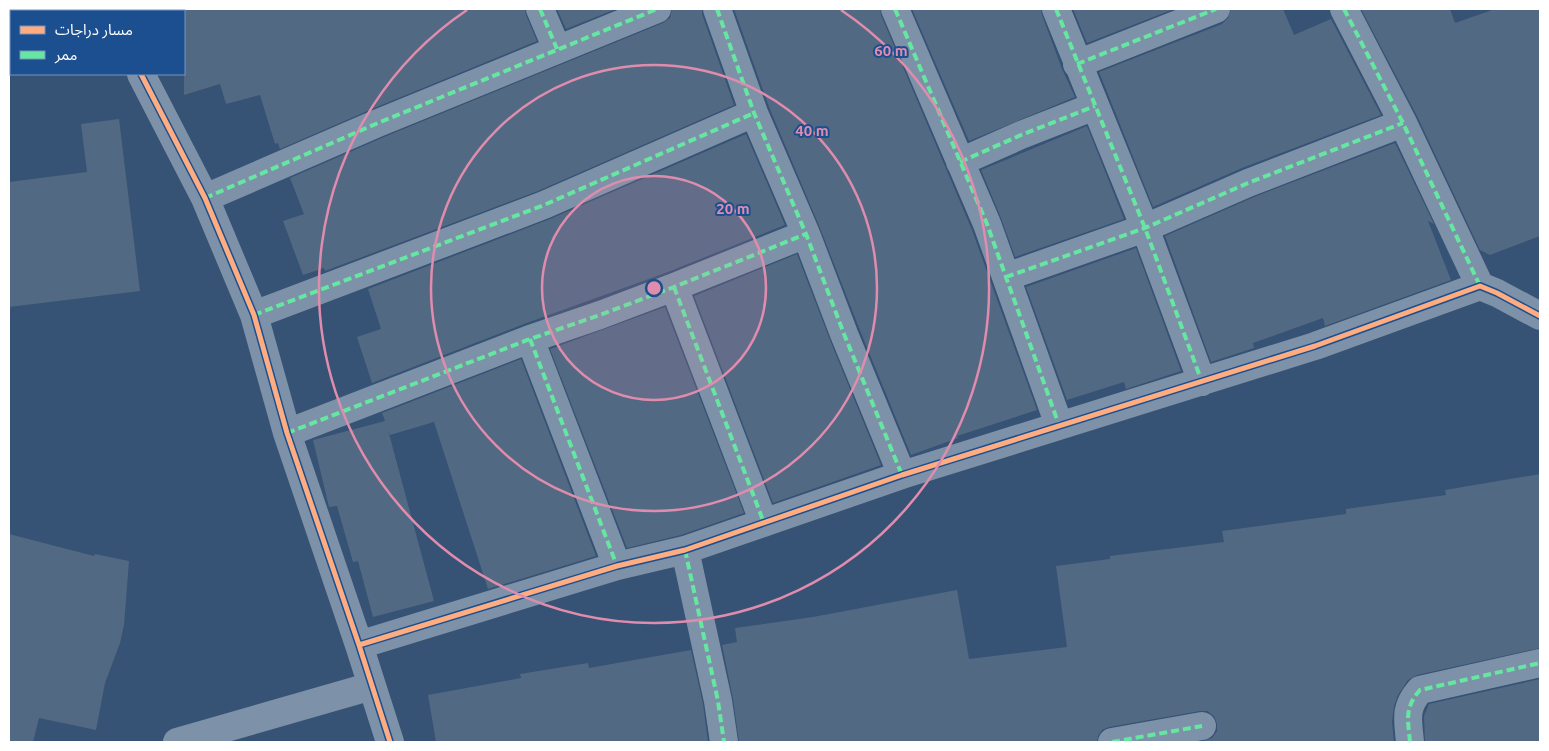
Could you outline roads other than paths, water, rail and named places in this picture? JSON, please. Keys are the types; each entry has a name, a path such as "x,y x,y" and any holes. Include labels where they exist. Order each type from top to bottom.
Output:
{"street":[{"path":"540,9 557,49"},
{"path":"205,198 378,123 657,9"},
{"path":"717,9 754,113 806,234 844,334 902,474"},
{"path":"895,9 987,224 1058,425"},
{"path":"1056,9 1145,228 1202,382"},
{"path":"1077,64 1216,9"},
{"path":"1344,9 1403,123 1480,286 1540,316"},
{"path":"142,75 205,198 254,315 287,433 390,742"},
{"path":"960,162 1021,135 1096,106"},
{"path":"254,315 544,205 754,113"},
{"path":"1006,277 1145,228 1248,183 1403,123"},
{"path":"287,433 530,339 674,287 806,234"},
{"path":"359,645 617,566 685,550 902,474 1315,346 1480,286"},
{"path":"674,287 764,523"},
{"path":"530,339 617,566"},
{"path":"685,550 718,700 724,742"},
{"path":"1410,742 1408,708 1420,690 1540,663"},
{"path":"177,742 372,686"},
{"path":"1112,742 1202,726"}]}
